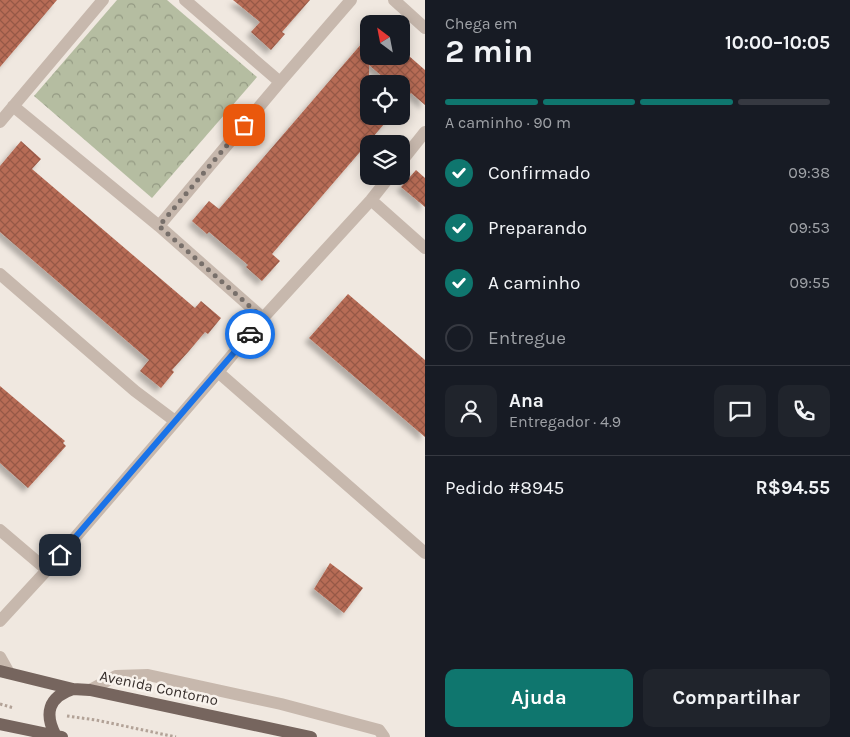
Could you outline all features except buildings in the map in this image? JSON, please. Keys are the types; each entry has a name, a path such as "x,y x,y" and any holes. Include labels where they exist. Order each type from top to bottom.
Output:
{"main road":[{"name":"Avenida Contorno","path":"4,672 73,689 90,690 311,737"},
{"path":"59,736 51,726 50,714 52,705 59,695 73,689"},
{"path":"0,724 59,736"}],"street":[{"path":"0,122 103,0"},
{"path":"185,0 280,82"},
{"path":"159,226 280,82 352,0"},
{"path":"394,0 425,28"},
{"path":"14,106 159,226 263,318"},
{"path":"410,151 425,132"},
{"path":"0,621 47,570 263,318 383,185"},
{"path":"371,200 425,248"},
{"path":"0,274 135,391 175,421"},
{"path":"218,372 425,553"},
{"path":"0,530 47,570"},
{"path":"0,658 4,672"},
{"path":"90,690 116,676 148,675 281,704 378,730 384,737"}],"path":[{"path":"0,704 22,710 96,720 176,737"}],"green space":[{"path":"117,0 167,0 257,77 152,198 34,96"}],"way so far":[{"path":"244,125 159,226 263,318 250,334"}],"route":[{"path":"60,555 250,334"}]}
